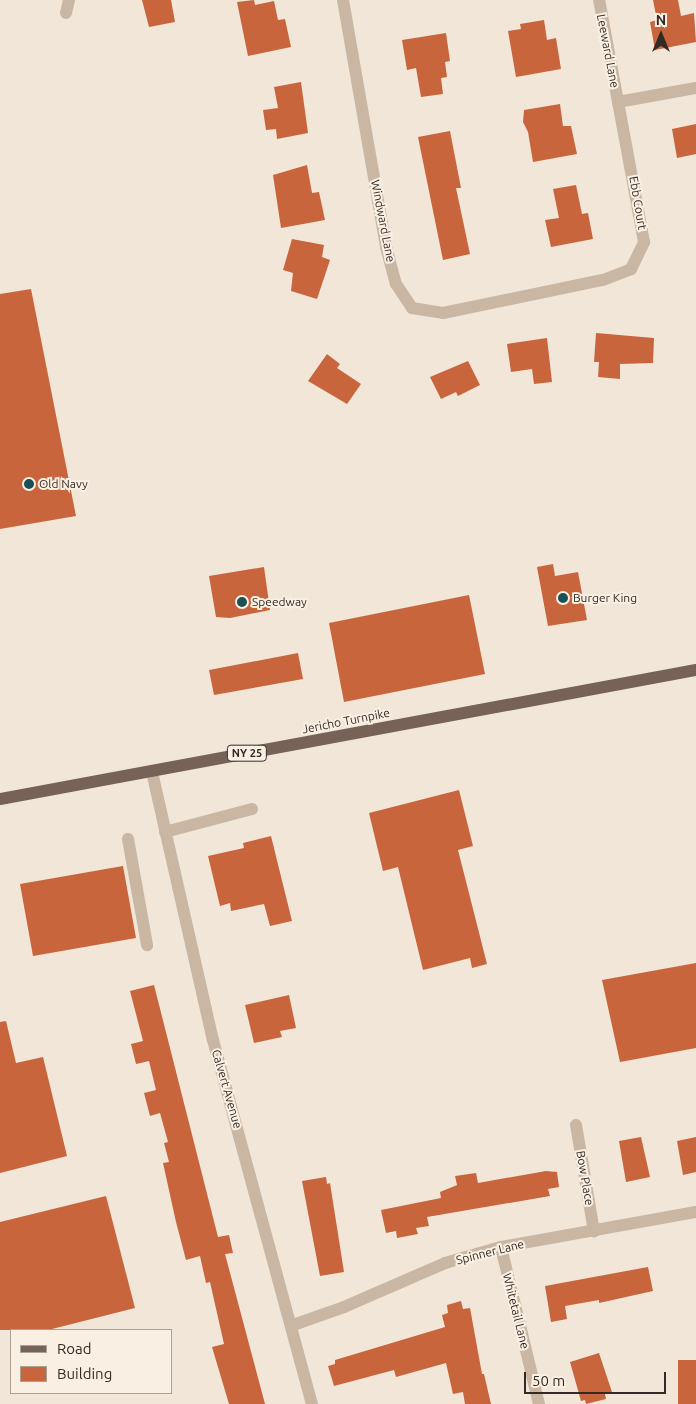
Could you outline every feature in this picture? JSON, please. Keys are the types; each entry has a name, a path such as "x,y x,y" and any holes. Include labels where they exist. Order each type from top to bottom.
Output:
{"main road":[{"name":"Jericho Turnpike","path":"0,799 696,670"}],"street":[{"name":"Windward Lane","path":"343,0 386,248 396,284 412,308 443,313 541,295"},
{"name":"Leeward Lane","path":"598,0 618,102"},
{"path":"618,102 696,88"},
{"name":"Ebb Court","path":"541,295 603,280 631,269 644,242 618,102"},
{"name":"Calvert Avenue","path":"152,772 213,1040 293,1325 312,1404"},
{"path":"165,832 252,810"},
{"path":"128,839 147,945"},
{"name":"Bow Place","path":"576,1125 594,1231"},
{"name":"Spinner Lane","path":"293,1325 344,1308 445,1263 500,1247 696,1212"},
{"name":"Whitetail Lane","path":"500,1247 539,1404"}],"building":[{"path":"142,0 171,0 175,22 149,27"},
{"path":"254,0 255,5 274,1 278,20 285,19 291,47 248,56 237,2"},
{"path":"653,0 678,0 681,16 694,13 696,42 655,50 650,22 657,20"},
{"path":"544,20 547,40 556,38 561,69 516,77 508,31 521,29 520,24"},
{"path":"446,33 450,61 445,62 447,77 441,78 443,94 421,97 416,68 407,70 402,40"},
{"path":"301,82 308,133 277,139 276,129 266,130 263,110 278,108 274,87"},
{"path":"560,104 563,126 571,126 577,154 533,162 528,132 523,122 524,110"},
{"path":"696,124 696,154 677,158 672,129"},
{"path":"450,131 461,188 456,188 470,254 443,260 418,137"},
{"path":"307,165 312,193 319,192 325,220 281,228 273,175"},
{"path":"576,185 582,214 588,213 593,239 551,247 545,220 559,218 553,189"},
{"path":"292,239 324,245 322,257 330,260 317,299 291,291 293,273 283,270"},
{"path":"31,289 76,516 0,529 0,294"},
{"path":"596,333 654,338 653,363 620,364 620,379 598,377 599,362 594,362"},
{"path":"547,338 552,382 534,384 532,369 511,372 507,344"},
{"path":"327,354 340,364 337,368 361,384 347,404 308,381"},
{"path":"468,361 480,385 458,396 456,392 441,399 430,377"},
{"name":"Burger King","path":"553,564 555,576 578,572 587,620 548,626 537,567"},
{"path":"264,567 270,610 230,618 216,617 209,576"},
{"path":"469,595 485,674 344,702 329,623"},
{"path":"298,653 303,679 214,695 209,670"},
{"path":"459,790 473,846 458,850 487,964 472,968 470,958 423,970 398,867 383,871 369,813"},
{"path":"271,836 292,921 270,926 264,904 231,911 230,903 220,906 208,856 244,848 243,843"},
{"path":"123,866 136,938 33,956 20,884"},
{"path":"696,963 696,1048 620,1062 602,980"},
{"path":"154,985 218,1237 229,1235 233,1253 225,1254 265,1404 229,1404 212,1347 224,1344 210,1282 206,1283 200,1256 186,1260 163,1163 169,1162 164,1143 168,1142 160,1113 150,1116 144,1093 156,1090 149,1061 136,1064 131,1044 143,1041 130,991"},
{"path":"289,995 296,1028 280,1031 282,1037 254,1043 245,1005"},
{"path":"6,1021 16,1063 43,1057 67,1156 0,1173 0,1022"},
{"path":"641,1137 650,1177 626,1182 619,1141"},
{"path":"696,1137 696,1172 683,1175 677,1141"},
{"path":"546,1171 557,1172 559,1187 548,1189 550,1196 427,1217 429,1226 416,1228 418,1234 397,1238 396,1231 386,1233 381,1210 441,1198 440,1192 457,1185 455,1176 476,1173 478,1183"},
{"path":"326,1177 327,1184 330,1183 344,1272 320,1276 302,1181"},
{"path":"106,1196 135,1308 52,1329 0,1330 0,1222"},
{"path":"648,1267 653,1291 599,1303 599,1300 565,1306 567,1319 551,1322 545,1286"},
{"path":"461,1301 463,1309 470,1308 482,1374 484,1374 491,1404 465,1404 463,1392 453,1394 446,1363 396,1377 394,1370 334,1386 328,1366 335,1364 335,1360 445,1327 442,1315 448,1313 447,1305"},
{"path":"599,1353 612,1392 605,1394 606,1399 586,1404 585,1400 581,1401 570,1362"},
{"path":"678,1360 696,1360 696,1404 678,1404"}],"place":[{"name":"Old Navy","path":"29,484"},
{"name":"Burger King","path":"563,598"},
{"name":"Speedway","path":"242,602"}]}
